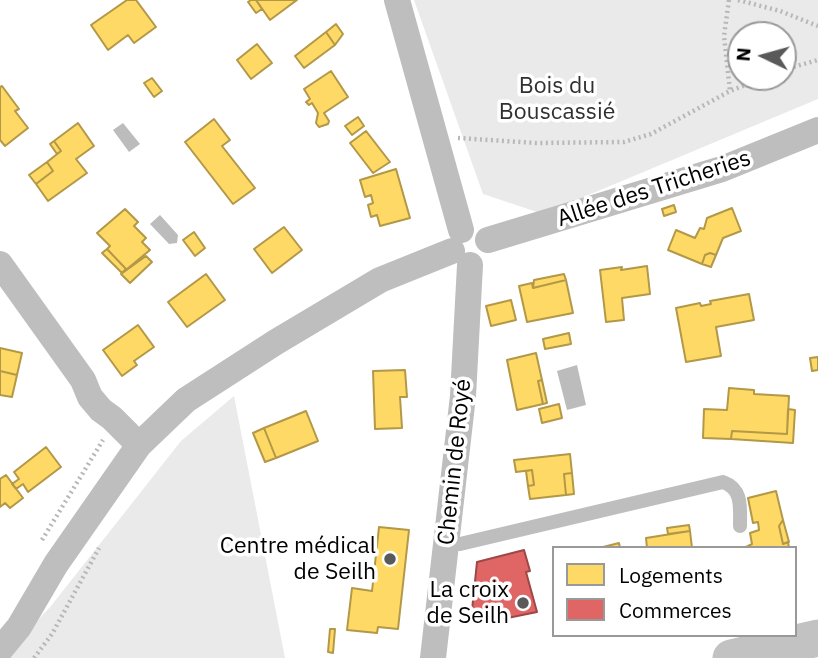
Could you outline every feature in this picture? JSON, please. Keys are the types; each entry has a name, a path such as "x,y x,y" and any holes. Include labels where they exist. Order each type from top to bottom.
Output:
{"main road":[{"path":"731,658 818,638"}],"street":[{"name":"Chemin de Royé","path":"397,0 437,142 461,249 463,396 433,658"},
{"name":"Allée des Tricheries","path":"461,249 484,260 488,254 488,240 722,169 818,130"},
{"path":"0,650 19,626 57,564 139,446 186,400 276,342 380,281 461,249"},
{"path":"0,264 83,380 90,397 101,411 112,418 139,446"}],"lane":[{"path":"447,543 460,544 723,482 731,485 737,492 740,502 740,526"}],"path":[{"path":"727,64 724,36 729,0"},
{"path":"738,0 780,11 818,26"},
{"path":"797,66 818,60"},
{"path":"437,142 458,138 536,143 624,142 652,134 730,91"},
{"path":"33,658 52,634 100,545"}],"green space":[{"name":"Bois du Bouscassié","path":"414,0 818,0 818,99 543,214 483,194"},
{"path":"234,396 285,658 2,658 51,606 181,441"}],"shaded area":[{"path":"123,123 140,144 129,152 113,130"},
{"path":"160,215 178,235 177,243 169,244 150,224"},
{"path":"577,365 586,405 567,410 557,371"}],"building: Logements":[{"path":"127,0 136,0 156,27 134,43 128,35 108,50 91,25"},
{"path":"256,0 262,9 256,13 248,2"},
{"path":"256,0 297,0 270,20"},
{"path":"336,24 343,34 335,45 326,32"},
{"path":"326,32 335,45 304,68 295,56"},
{"path":"257,44 272,63 251,79 237,60"},
{"path":"331,71 348,97 324,113 328,124 319,127 316,123 318,113 312,103 309,105 306,102 310,99 304,89"},
{"path":"152,78 162,91 154,97 144,83"},
{"path":"2,86 19,109 15,111 28,128 5,146 0,140"},
{"path":"358,117 364,126 352,135 345,126"},
{"path":"214,119 230,140 222,146 255,188 233,204 185,142"},
{"path":"78,123 94,146 76,159 87,173 48,201 36,184 53,171 47,162 61,151 54,141"},
{"path":"366,131 390,162 373,173 350,143"},
{"path":"54,141 61,151 57,154 50,144"},
{"path":"47,162 53,171 36,184 29,175"},
{"path":"396,169 410,218 380,226 377,215 371,217 368,205 373,203 371,195 365,197 360,180"},
{"path":"674,205 676,212 664,216 662,209"},
{"path":"732,208 741,231 723,238 716,255 705,255 702,264 668,250 676,230 695,238 700,228 704,229 707,218"},
{"path":"125,209 138,222 134,226 146,238 142,242 150,250 121,274 126,269 107,249 110,246 97,233"},
{"path":"284,227 302,250 272,273 254,249"},
{"path":"194,232 205,248 195,256 183,240"},
{"path":"107,249 126,269 122,273 102,253"},
{"path":"705,255 716,255 711,267 702,264"},
{"path":"146,256 152,262 130,283 121,274"},
{"path":"647,266 650,294 622,298 624,320 606,322 600,270"},
{"path":"206,274 225,300 187,327 168,302"},
{"path":"564,274 566,280 533,288 534,280"},
{"path":"566,280 573,313 527,322 519,286 532,283 533,288"},
{"path":"749,294 754,320 716,327 721,356 686,362 676,308 700,303 701,306 711,304 710,301"},
{"path":"511,300 516,320 491,326 486,306"},
{"path":"138,325 154,347 134,361 137,365 122,376 103,350"},
{"path":"569,333 571,344 545,349 543,339"},
{"path":"0,348 22,353 17,375 0,371"},
{"path":"536,353 542,380 538,381 543,404 517,410 507,360"},
{"path":"818,357 818,370 812,371 810,358"},
{"path":"405,370 407,397 400,397 402,428 375,429 373,371"},
{"path":"0,371 17,375 12,397 0,395"},
{"path":"542,380 547,403 543,404 538,381"},
{"path":"729,388 754,390 754,394 789,396 787,434 732,431 731,439 703,438 704,409 727,410"},
{"path":"559,404 562,418 542,423 539,409"},
{"path":"788,409 795,410 793,443 731,439 732,431 787,434"},
{"path":"306,411 318,441 276,458 264,428"},
{"path":"264,428 276,458 265,462 253,433"},
{"path":"46,447 61,467 28,492 23,484 16,489 12,484 19,479 14,472"},
{"path":"570,454 572,473 564,474 566,495 530,499 528,486 534,485 532,470 516,472 514,460"},
{"path":"532,470 534,485 528,486 526,471"},
{"path":"572,473 574,494 566,495 564,474"},
{"path":"6,475 23,498 10,508 5,503 0,507 0,479"},
{"path":"776,491 783,520 779,526 783,544 788,542 789,546 748,546 752,544 750,533 759,530 758,522 753,523 748,498"},
{"path":"783,520 789,542 783,544 779,526"},
{"path":"689,525 690,531 668,534 667,528"},
{"name":"Centre médical de Seilh","path":"379,527 409,530 398,629 378,627 377,633 347,630 352,588 372,591"},
{"path":"690,531 692,546 647,546 646,538"},
{"path":"330,629 335,629 333,653 328,652"}],"building: Commerces":[{"path":"524,550 530,571 526,572 537,612 483,623 476,611 472,610 477,562"}],"place":[{"name":"Centre médical de Seilh","path":"390,559"},
{"name":"La croix de Seilh","path":"523,603"}]}
